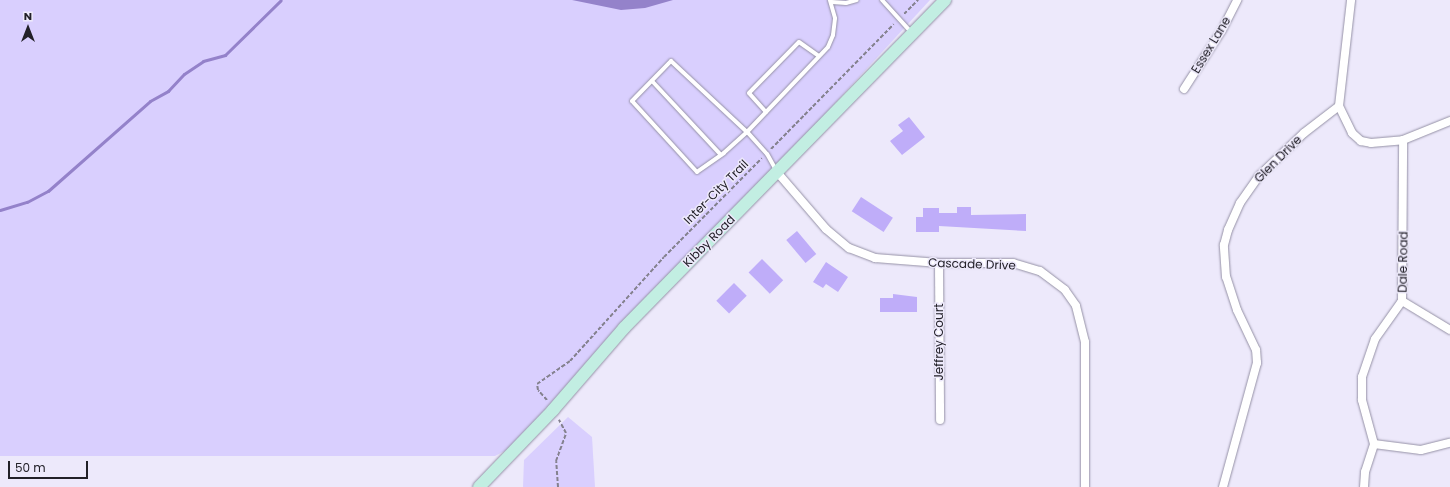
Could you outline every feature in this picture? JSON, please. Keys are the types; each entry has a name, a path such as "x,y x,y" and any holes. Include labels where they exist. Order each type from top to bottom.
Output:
{"main road":[{"name":"Kibby Road","path":"479,487 553,410 624,328 945,0"}],"street":[{"name":"Essex Lane","path":"1184,89 1222,30 1237,0"},
{"path":"1351,0 1339,106 1345,122 1361,141 1382,144 1403,140 1450,122"},
{"name":"Glen Drive","path":"1223,487 1257,363 1256,350 1237,310 1226,277 1224,245 1228,230 1240,203 1259,176 1304,133 1339,106"},
{"name":"Dale Road","path":"1374,444 1362,400 1362,377 1375,339 1402,301 1403,140"},
{"name":"Cascade Drive","path":"777,172 826,229 849,248 875,258 939,263 1013,263 1040,271 1065,290 1076,306 1085,342 1085,487"},
{"name":"Jeffrey Court","path":"939,263 940,420"},
{"path":"1402,301 1450,330"},
{"path":"1364,487 1365,472 1374,444 1421,450 1450,443"}],"lane":[{"path":"777,172 767,154 747,132 671,61 632,101 697,172 721,155 747,132 828,46 833,36 835,18 831,1 846,3 857,0"},
{"path":"882,0 913,33"},
{"path":"766,112 749,93 799,42 819,56"},
{"path":"652,81 721,155"}],"path":[{"name":"Inter-City Trail","path":"545,398 538,390 537,384 570,361 664,257 918,0"},
{"path":"558,487 556,461 566,433 562,422"}],"shaded area":[{"path":"0,0 930,0 524,441 495,456 0,456"},
{"path":"572,0 673,0 645,8 621,10"},
{"path":"568,417 592,437 595,487 523,487 524,460"}],"building":[{"path":"909,117 925,137 902,155 890,141 903,131 898,125"},
{"path":"861,197 893,218 884,232 852,211"},
{"path":"957,207 971,207 971,215 1026,214 1026,231 939,226 939,232 916,232 916,217 923,217 923,208 939,208 939,213 957,213"},
{"path":"797,231 816,254 806,263 786,240"},
{"path":"762,259 783,280 770,294 749,272"},
{"path":"826,262 848,277 838,292 826,284 823,288 813,282"},
{"path":"734,283 747,296 729,313 716,301"},
{"path":"893,294 917,297 917,312 880,312 880,298 893,298"}],"waterway":[{"path":"0,210 27,202 48,191 150,101 168,91 184,74 203,61 225,55 281,0"}]}
